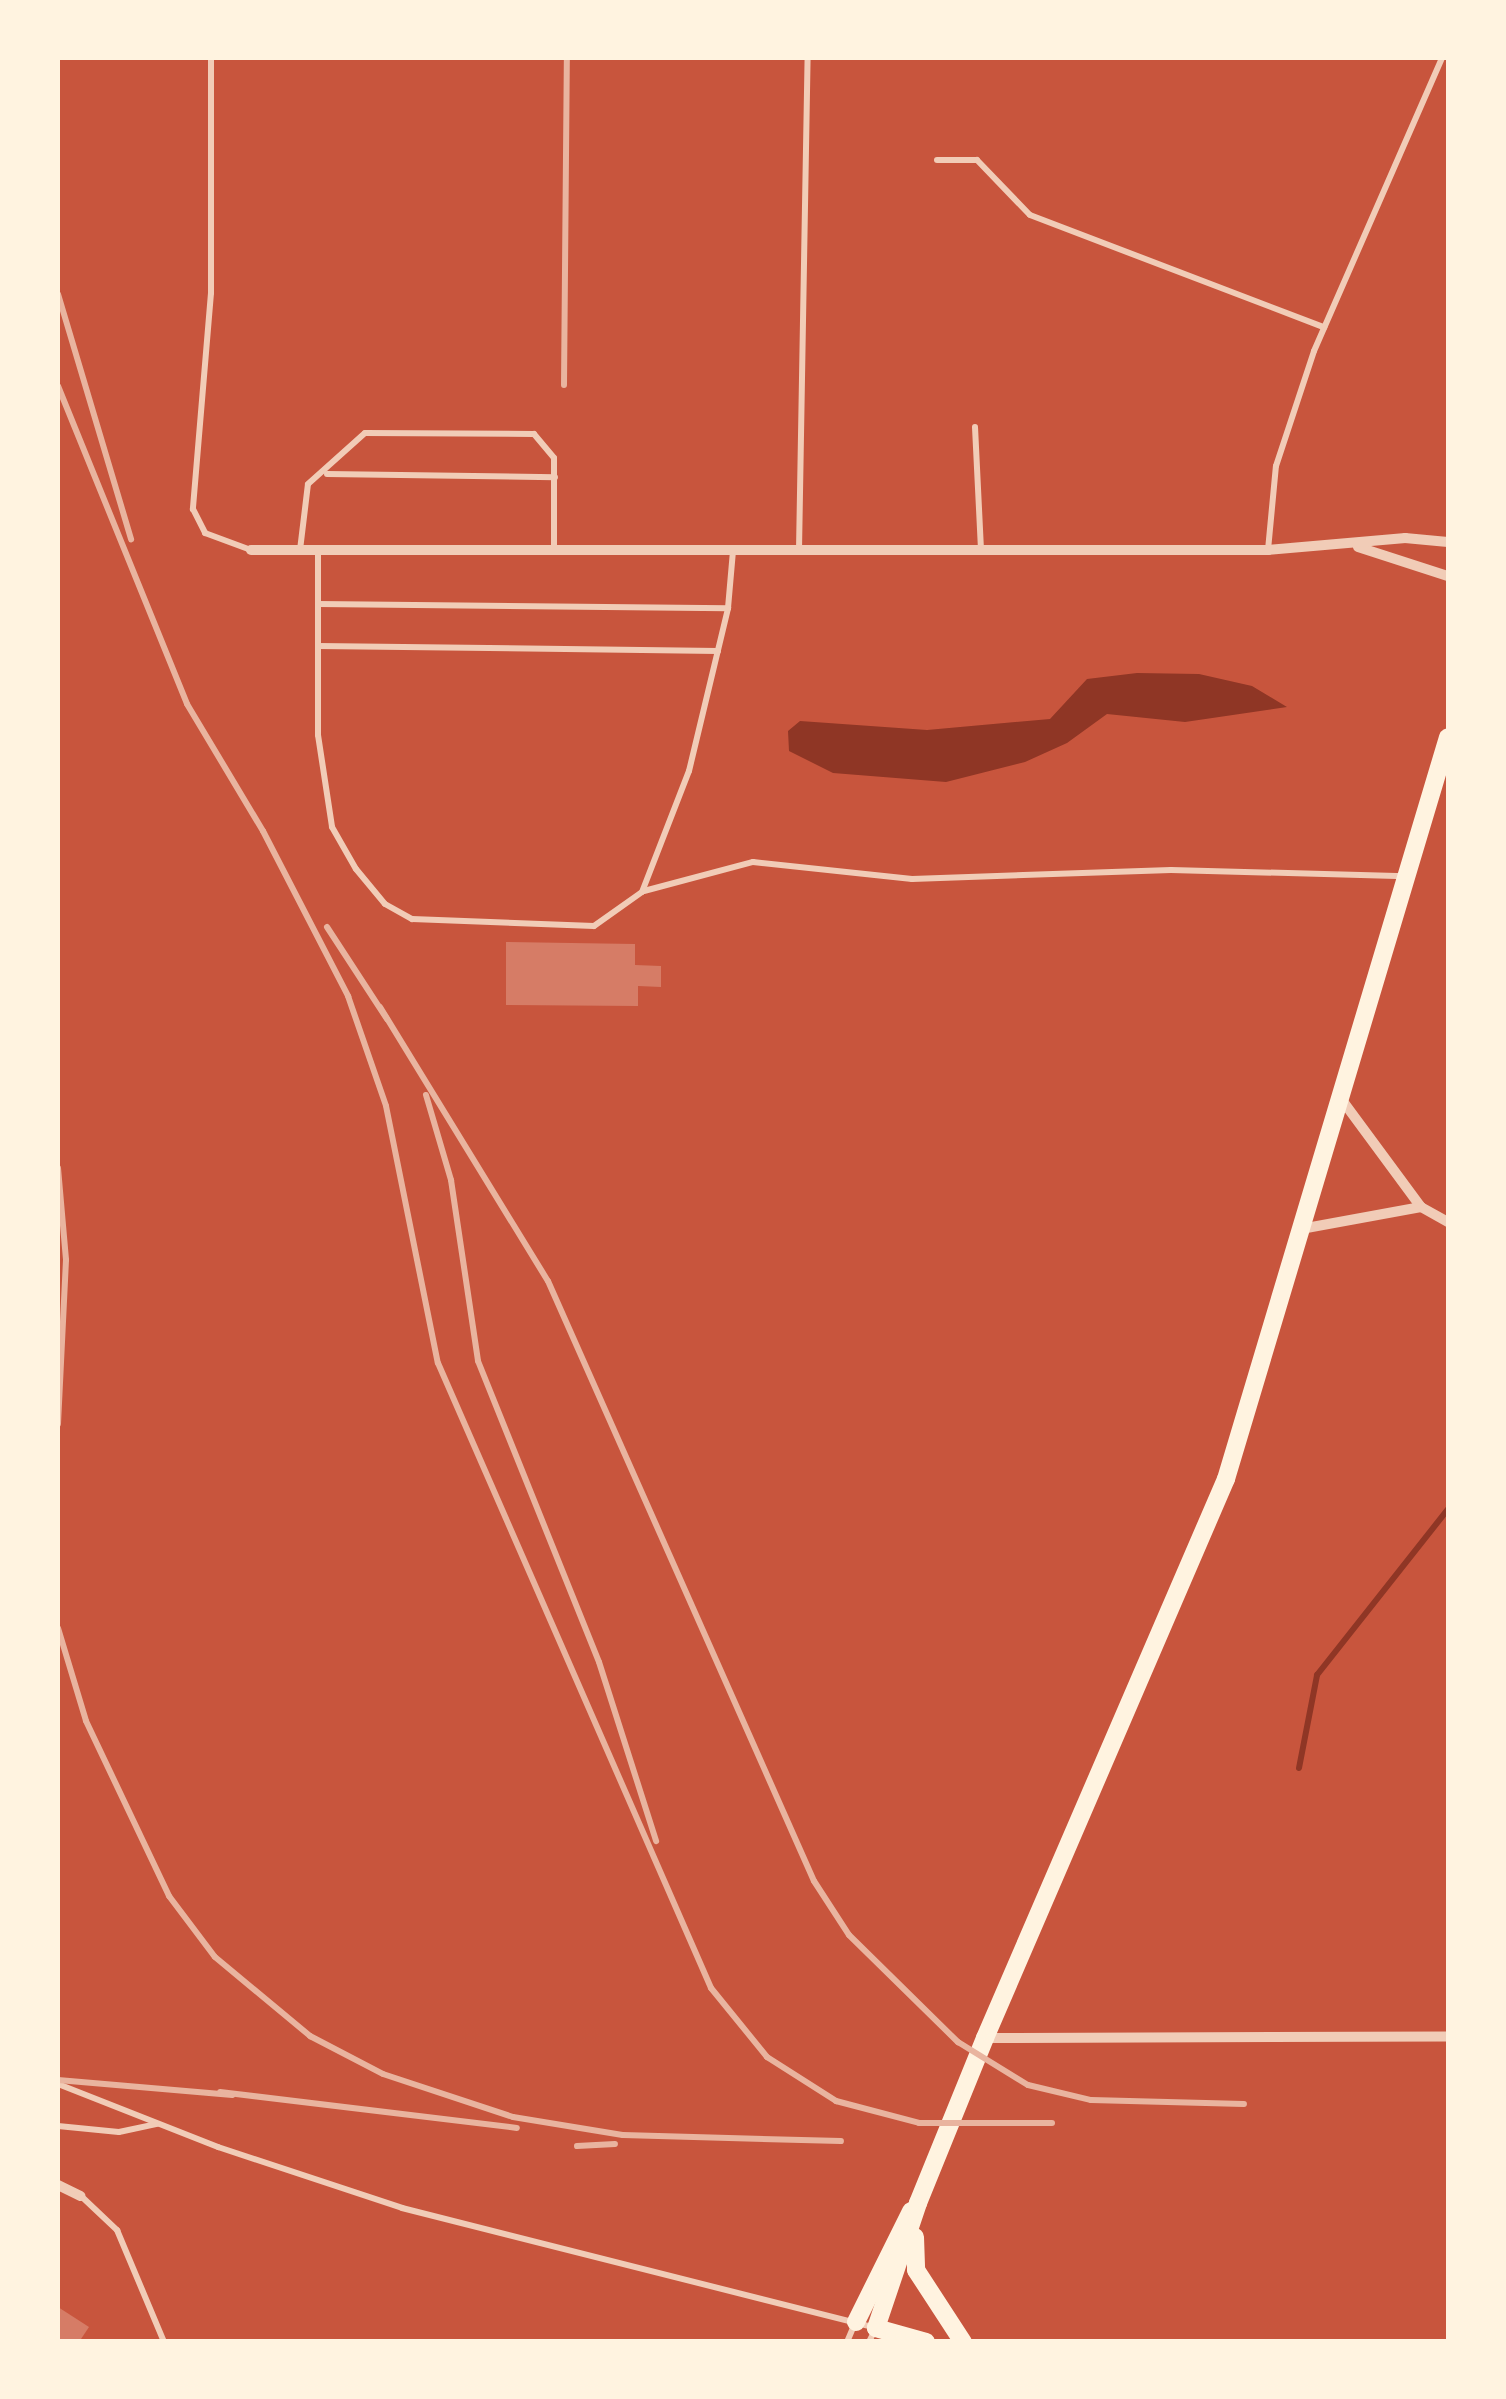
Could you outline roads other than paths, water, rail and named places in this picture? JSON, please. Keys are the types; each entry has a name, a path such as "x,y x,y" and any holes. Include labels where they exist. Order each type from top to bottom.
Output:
{"main road":[{"path":"856,2322 918,2202 1226,1480 1448,736"},
{"path":"918,2202 914,2224 873,2334 926,2342"},
{"path":"914,2224 916,2270 964,2342"}],"street":[{"path":"252,550 1268,550 1357,547 1405,538 1448,542"},
{"path":"1357,547 1448,576"},
{"path":"1342,1100 1421,1207 1448,1222"},
{"path":"1301,1229 1421,1207"},
{"path":"985,2038 1448,2036"},
{"path":"58,2184 81,2196"}],"lane":[{"path":"211,58 211,292 193,509 205,533 252,550"},
{"path":"799,550 808,58"},
{"path":"1268,550 1276,466 1324,327 1442,58"},
{"path":"936,160 977,160 1030,216 1324,327"},
{"path":"974,427 981,550"},
{"path":"300,550 302,496 364,433 534,434 554,458 554,550"},
{"path":"325,474 555,477"},
{"path":"318,550 318,736 332,827 385,904 412,919 594,926 642,892 753,862 912,879 1171,870 1408,876"},
{"path":"642,892 689,771 728,608 733,550"},
{"path":"318,604 728,608"},
{"path":"318,646 718,650"},
{"path":"58,2084 158,2124 402,2208 856,2322 873,2334"},
{"path":"58,2126 119,2132 158,2124"},
{"path":"81,2196 117,2230 164,2342"},
{"path":"847,2342 856,2322"}],"waterway":[{"path":"1299,1768 1317,1675 1448,1509"}],"railway":[{"path":"564,385 567,58"},
{"path":"58,294 131,539"},
{"path":"58,386 187,704 263,831 348,996 386,1106 438,1363 711,1988 767,2057 836,2101 919,2123 1052,2123"},
{"path":"327,927 387,1019"},
{"path":"380,1007 548,1281 814,1881 849,1935 958,2042 1028,2085 1091,2100 1244,2104"},
{"path":"426,1095 451,1180 478,1361 599,1662 656,1841"},
{"path":"58,1168 66,1260 58,1424"},
{"path":"58,1628 86,1721 169,1896 215,1957 310,2036 383,2074 513,2117 623,2135 841,2141"},
{"path":"58,2080 232,2095"},
{"path":"220,2092 517,2128"},
{"path":"577,2146 615,2144"}]}
